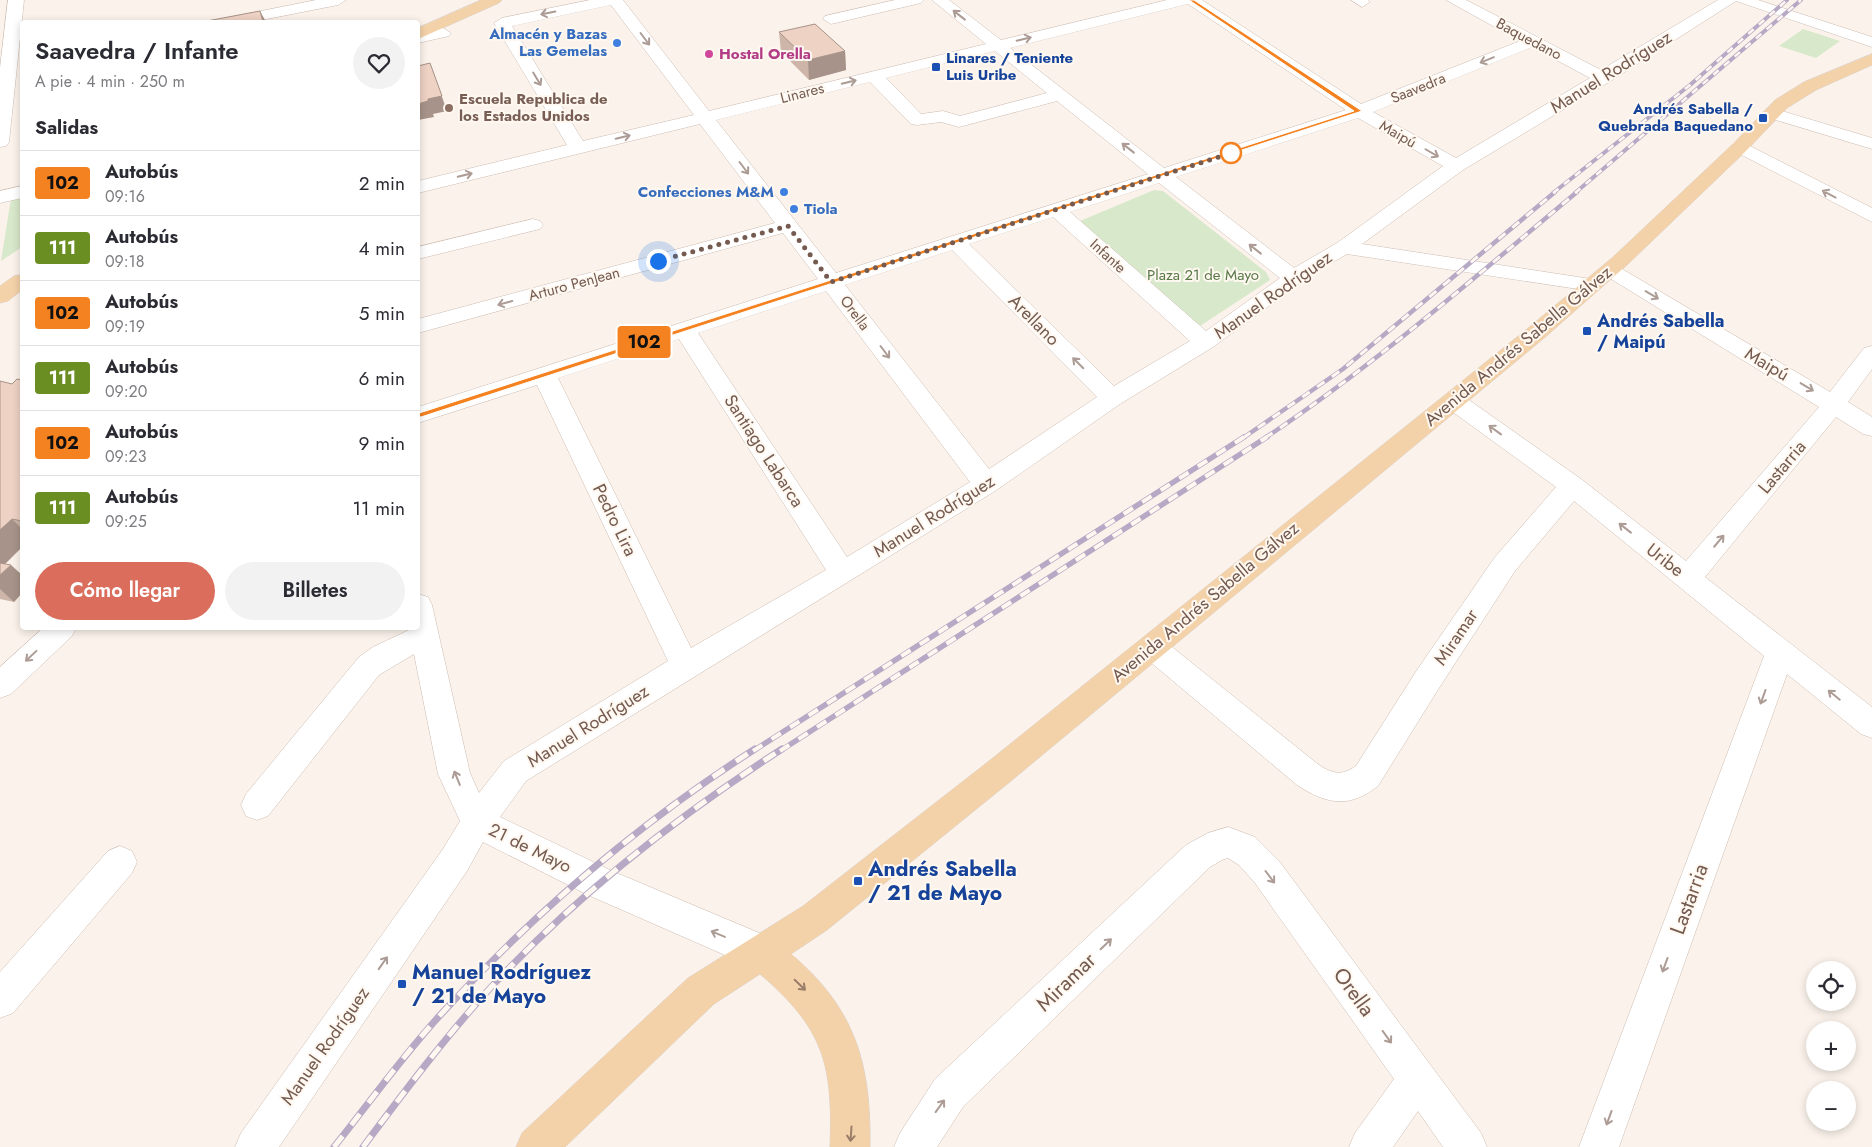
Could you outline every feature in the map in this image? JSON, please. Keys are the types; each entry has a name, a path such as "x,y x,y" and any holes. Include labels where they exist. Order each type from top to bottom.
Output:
{"main road":[{"path":"420,23 474,0"},
{"path":"420,33 494,0"},
{"name":"Avenida Andrés Sabella Gálvez","path":"536,1147 701,991 815,918 1152,647 1601,277 1794,94 1872,59"},
{"path":"0,274 20,260"},
{"path":"0,296 20,282"},
{"path":"763,953 806,990 832,1028 841,1050 849,1081 852,1114 850,1147"}],"street":[{"path":"0,142 11,62 16,0"},
{"path":"252,20 301,15 338,0"},
{"path":"578,148 502,22 614,0"},
{"name":"Orella","path":"614,0 986,484"},
{"path":"831,20 916,0"},
{"path":"940,0 1278,267 1295,278"},
{"name":"Linares","path":"420,187 1186,0"},
{"name":"Maipú","path":"1192,0 1359,111 1456,166"},
{"name":"Baquedano","path":"1454,0 1604,78"},
{"name":"Manuel Rodríguez","path":"255,1147 449,868 477,822 515,771 685,666 843,574 986,484 1112,398 1205,342 1295,278 1344,247 1456,166 1604,78 1729,0"},
{"path":"1742,0 1872,42"},
{"path":"420,38 443,33"},
{"name":"Saavedra","path":"420,414 1359,111 1532,41"},
{"path":"874,76 917,120 921,121 943,116 960,122 1061,96"},
{"path":"1772,113 1872,144"},
{"path":"1740,147 1872,216"},
{"path":"0,197 20,192"},
{"name":"Infante","path":"1055,209 1205,342"},
{"path":"420,253 533,225"},
{"name":"Arturo PenJean","path":"420,325 788,226"},
{"name":"Arellano","path":"955,242 1112,398"},
{"name":"Maipú","path":"1344,247 1601,277 1834,404 1872,428"},
{"name":"Santiago Labarca","path":"684,329 843,574"},
{"name":"Lastarria","path":"1688,578 1834,404 1872,352"},
{"name":"Pedro Lira","path":"544,374 685,666"},
{"name":"Uribe","path":"1454,400 1572,486 1872,725"},
{"name":"Miramar","path":"1152,647 1308,775 1320,783 1346,789 1358,784 1367,776 1428,679 1505,564 1572,486"},
{"name":"21 de Mayo","path":"420,615 454,774 477,822 600,883 763,953"},
{"path":"0,686 60,630"},
{"path":"257,805 369,666 383,656 424,636"},
{"name":"Lastarria","path":"1599,1147 1780,652"},
{"name":"Miramar","path":"914,1147 949,1093 1198,856 1212,846 1226,841 1236,843"},
{"name":"Orella","path":"1236,843 1255,858 1267,872 1467,1147"},
{"path":"0,1000 120,862"},
{"path":"1369,1147 1417,1079"}],"green space":[{"path":"1803,29 1840,41 1816,58 1779,46"},
{"name":"Plaza 21 de Mayo","path":"1154,190 1163,191 1266,272 1270,280 1200,326 1080,221"},
{"path":"20,196 20,248 1,261 11,198"}],"building":[{"path":"260,11 262,20 212,20"},
{"path":"815,24 845,51 808,60 779,32"},
{"path":"430,63 442,96 428,99 428,101 420,103 420,66"},
{"path":"17,379 20,380 20,521 12,519 0,530 0,381 12,384"},
{"path":"0,563 11,565 0,575"}],"railway":[{"path":"1553,193 1690,85 1787,0"},
{"path":"1575,193 1801,0"},
{"path":"1243,438 1343,369 1555,192"},
{"path":"1265,438 1386,350 1577,192"},
{"path":"753,751 1244,437"},
{"path":"780,751 1267,437"},
{"path":"334,1147 401,1061 443,1012 478,975 552,904 630,838 713,777 755,749"},
{"path":"363,1147 426,1064 476,1004 559,919 667,829 782,749"}],"bus line":[{"name":"102","path":"420,414 1359,111 1192,0"}],"place":[{"name":"Almacén y Bazas Las Gemelas","path":"617,43"},
{"name":"Hostal Orella","path":"709,54"},
{"name":"Linares / Teniente Luis Uribe","path":"936,67"},
{"name":"Escuela Republica de los Estados Unidos","path":"449,108"},
{"name":"Andrés Sabella / Quebrada Baquedano","path":"1763,118"},
{"name":"Confecciones M&M","path":"784,192"},
{"name":"Tiola","path":"794,209"},
{"name":"Andrés Sabella / Maipú","path":"1587,331"},
{"name":"Andrés Sabella / 21 de Mayo","path":"858,881"},
{"name":"Manuel Rodríguez / 21 de Mayo","path":"402,984"}],"route":[{"path":"658,261 788,226 831,282 1231,153"}]}
